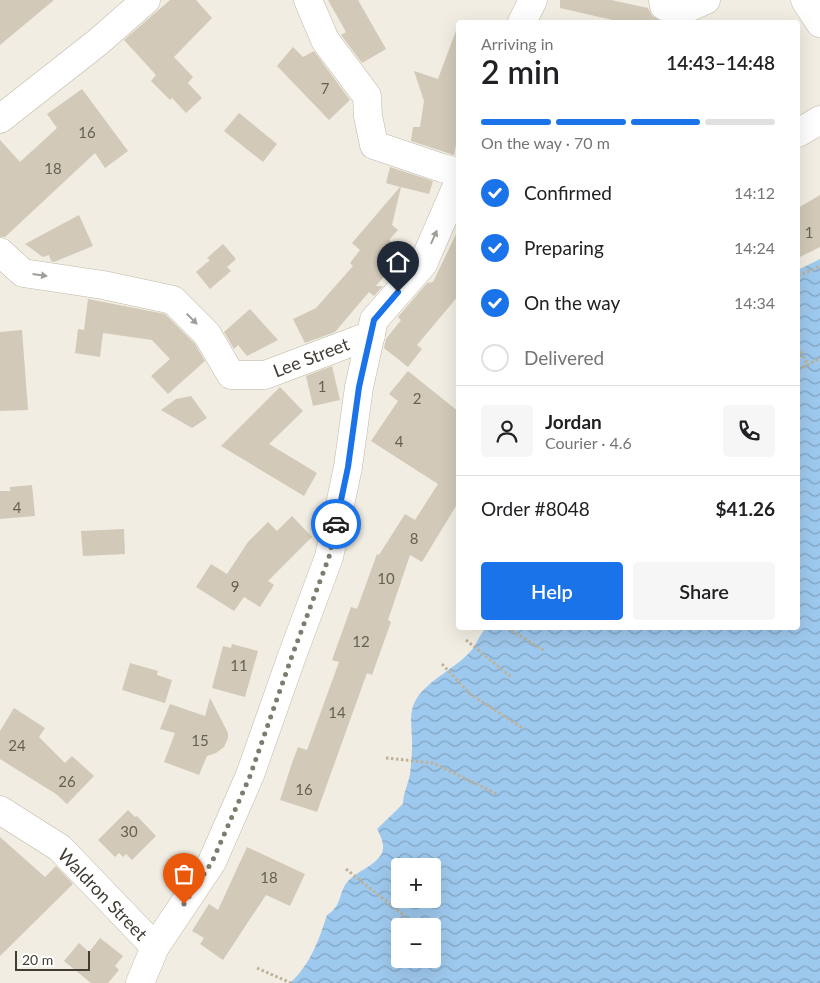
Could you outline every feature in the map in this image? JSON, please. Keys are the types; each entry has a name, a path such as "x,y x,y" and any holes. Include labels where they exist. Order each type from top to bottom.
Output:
{"street":[{"path":"0,119 98,42 146,0"},
{"path":"308,0 325,40 367,96 368,116 374,145 456,171"},
{"path":"523,20 533,0"},
{"path":"674,10 706,0"},
{"path":"800,132 820,120"},
{"name":"Lee Street","path":"0,252 22,273 103,284 173,300 207,334 232,375 265,375 371,335 374,320 423,264 456,188"},
{"path":"140,983 155,947 212,862 250,776 329,557 348,467 359,387 371,335"},
{"name":"Waldron Street","path":"0,810 60,848 155,947"}],"path":[{"path":"800,275 820,266"},
{"path":"800,350 808,364"},
{"path":"800,369 820,358"},
{"path":"510,630 545,651"},
{"path":"466,640 511,677"},
{"path":"442,664 470,694 524,729"},
{"path":"386,758 433,763 497,794"},
{"path":"346,869 406,917"},
{"path":"257,968 291,983"}],"water":[{"path":"820,259 820,983 290,983 308,960 317,943 327,915 336,907 346,884 375,862 381,855 383,845 377,829 403,804 409,778 412,750 411,716 417,698 428,685 457,664 474,647 484,630 800,630 800,269"}],"building":[{"path":"0,0 54,0 0,45"},
{"path":"170,0 196,0 212,18 174,57 193,77 188,83 202,98 186,113 172,98 170,100 151,81 156,75 124,40"},
{"path":"328,0 358,0 386,49 362,63 341,35 346,32"},
{"path":"560,0 611,0 648,8 652,16 659,20 612,20 560,8"},
{"path":"456,31 456,145 454,155 411,141 413,127 420,127 424,101 414,71 438,79"},
{"path":"293,47 303,57 314,51 350,100 329,120 277,66"},
{"path":"82,89 128,151 105,168 95,153 5,237 0,237 0,140 20,162 57,128 47,114"},
{"path":"239,113 277,144 263,162 224,131"},
{"path":"390,167 433,181 429,194 401,187 392,225 398,230 389,240 404,253 376,286 383,286 374,296 369,292 335,332 305,343 293,319 316,308 353,266 350,263 360,250 352,243 400,187 386,183"},
{"path":"820,195 820,247 800,257 800,207"},
{"path":"79,215 93,246 54,262 51,261 49,255 43,257 25,244"},
{"path":"456,234 456,299 417,345 422,349 408,367 384,348 386,339 401,320 398,317 427,283 433,282"},
{"path":"223,244 236,259 227,267 231,271 210,289 196,272 210,260 207,258"},
{"path":"88,299 165,314 195,344 205,361 168,394 151,376 170,359 152,340 103,333 100,357 75,353 78,329 84,330"},
{"path":"250,309 278,340 247,356 238,345 234,349 224,332"},
{"path":"22,330 28,410 0,411 0,332"},
{"path":"332,366 340,400 313,406 306,376"},
{"path":"408,371 456,410 456,506 422,562 410,555 388,620 391,622 372,675 367,673 317,812 280,800 292,763 298,747 307,750 339,662 332,660 351,607 357,609 377,554 379,555 405,514 415,520 438,484 371,441 398,401 389,394"},
{"path":"280,387 303,411 269,444 317,473 304,496 221,446"},
{"path":"191,396 207,418 192,428 161,410 176,399"},
{"path":"32,485 35,516 0,519 0,491 10,491 10,487"},
{"path":"292,516 312,537 268,581 274,585 260,607 244,597 234,611 196,587 211,564 227,574 248,542 268,522 277,531"},
{"path":"124,529 125,554 83,556 81,531"},
{"path":"232,644 258,651 245,697 212,688 223,646 231,648"},
{"path":"130,663 158,671 157,675 172,680 165,703 122,690"},
{"path":"210,698 228,733 224,747 216,753 207,756 199,775 164,762 175,733 160,729 170,704 205,716"},
{"path":"14,708 45,728 39,737 65,763 72,756 94,776 67,804 56,794 0,759 0,731"},
{"path":"128,810 135,817 137,816 156,836 132,860 126,854 123,857 119,853 115,857 98,840"},
{"path":"0,837 45,877 56,866 73,884 0,956"},
{"path":"247,847 305,874 290,906 266,895 223,960 200,944 204,938 192,931 209,904 218,910"},
{"path":"100,938 123,956 115,966 119,970 108,983 91,983 64,961 79,943 89,952"}],"way so far":[{"path":"184,904 212,862 250,776 329,557 336,524"}],"route":[{"path":"336,524 348,467 359,387 374,320 398,292"}]}
